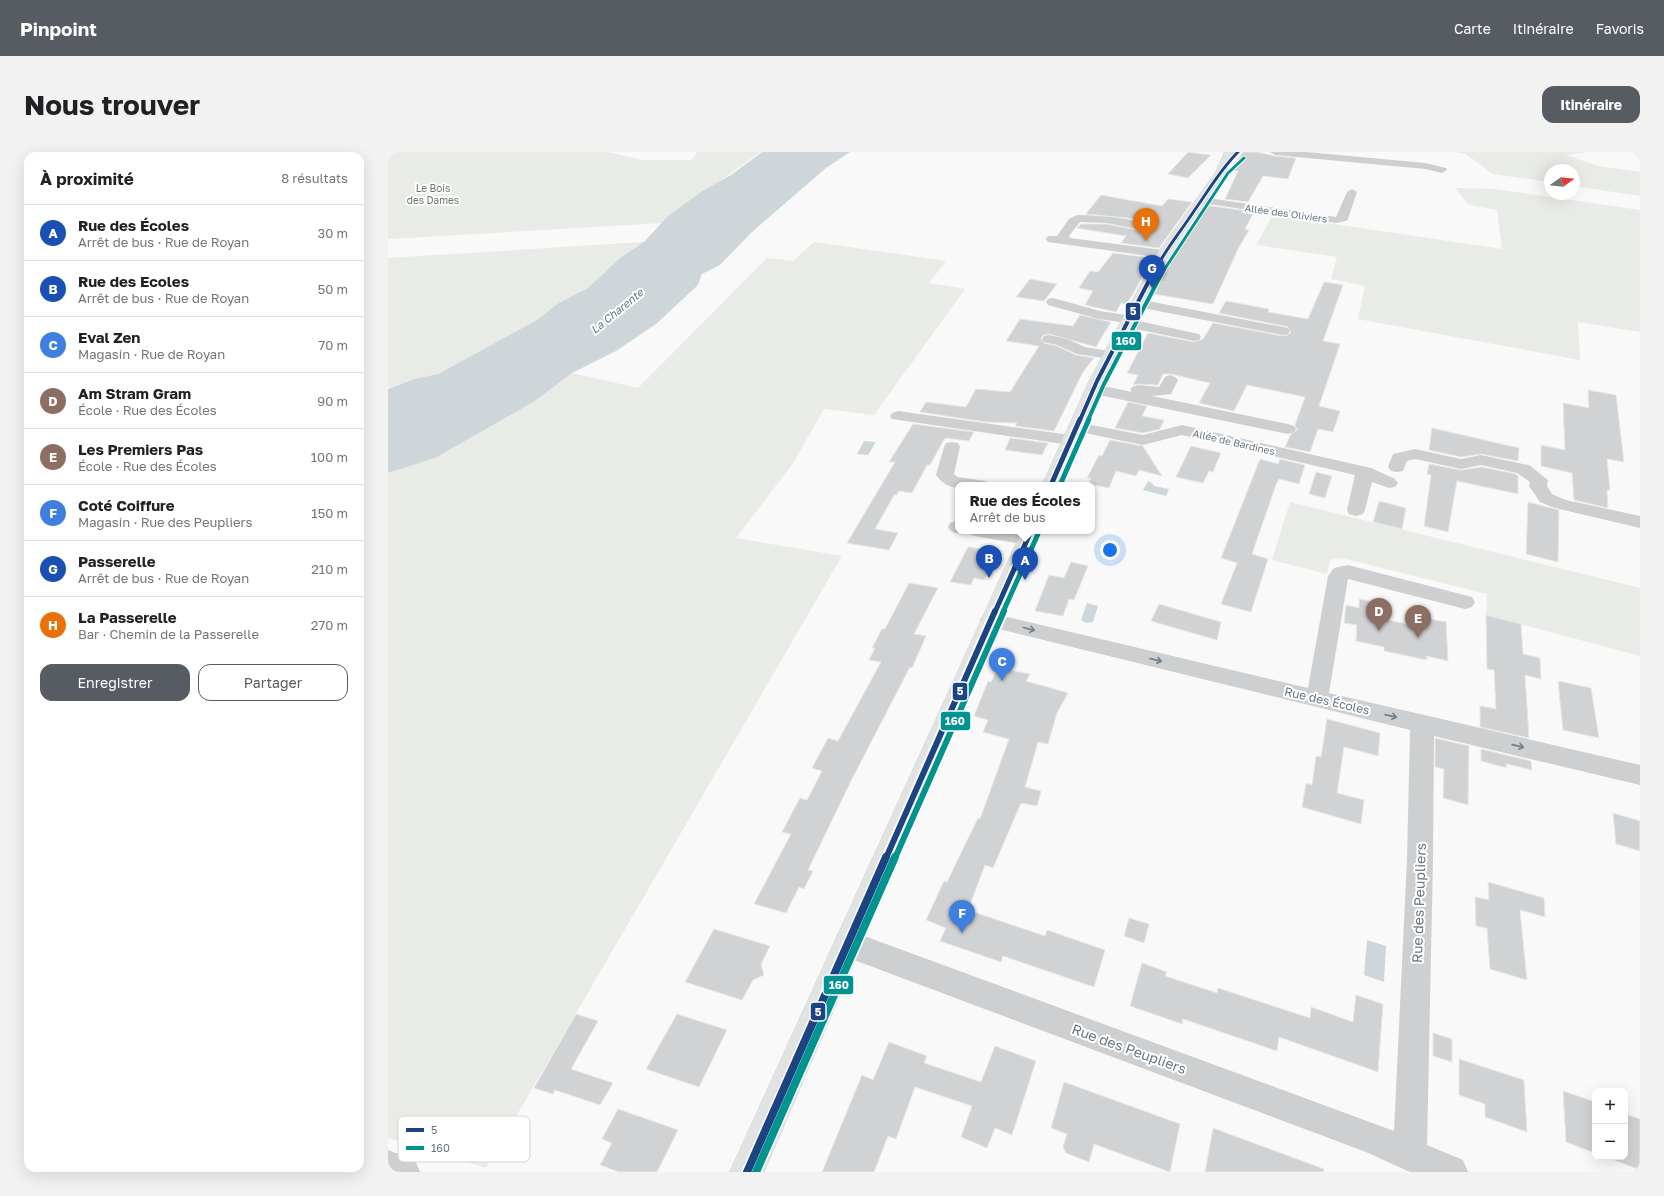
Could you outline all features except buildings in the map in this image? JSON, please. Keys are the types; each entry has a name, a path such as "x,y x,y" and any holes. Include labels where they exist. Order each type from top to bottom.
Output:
{"main road":[{"path":"1052,482 1095,385 1163,254 1202,200 1230,152"},
{"path":"1222,168 1238,152"},
{"path":"747,1172 1029,535"}],"street":[{"path":"1275,152 1425,166 1442,170"},
{"name":"Allée des Oliviers","path":"1202,200 1336,220 1342,219 1352,192"},
{"path":"1065,240 1063,236 1073,221 1077,218 1107,220 1142,226"},
{"path":"1052,238 1163,254"},
{"path":"1053,302 1099,315 1194,337"},
{"path":"1137,303 1283,331"},
{"path":"1049,339 1062,342 1082,351 1110,355"},
{"path":"1095,385 1156,392 1164,391 1170,380"},
{"path":"1095,385 1288,430"},
{"name":"Allée de Bardines","path":"898,416 1143,440 1182,430 1365,472 1389,483"},
{"path":"952,447 945,475 955,482"},
{"path":"1397,467 1399,458 1415,454 1461,464 1481,460 1523,469 1539,480 1538,486 1546,498 1561,504 1640,522"},
{"path":"1356,510 1365,472"},
{"path":"1016,534 1029,535"},
{"path":"1317,699 1338,576 1341,573 1348,572 1465,602"},
{"name":"Rue des Écoles","path":"992,620 1317,699 1640,774"},
{"name":"Rue des Peupliers","path":"1410,1155 1420,859 1422,723"},
{"name":"Rue des Peupliers","path":"848,944 1372,1138 1451,1172"},
{"path":"388,1167 403,1172"}],"green space":[{"name":"Le Bois des Dames","path":"388,152 608,152 643,160 692,160 697,152 760,152 662,223 388,239"},
{"path":"1456,152 1589,152 1566,155 1598,166 1640,172 1640,196 1580,187 1580,164 1544,164 1544,181 1493,174 1466,154"},
{"path":"1455,188 1494,189 1544,196 1544,200 1570,200 1640,210 1640,332 1578,322 1580,360 1358,319 1365,286 1331,279 1337,257 1256,245 1273,215 1502,249 1497,210 1469,205"},
{"path":"644,242 621,257 588,288 557,304 537,320 438,374 414,379 388,388 388,258"},
{"path":"814,242 946,261 929,283 965,289 874,415 824,409 794,462 736,538 842,556 516,1116 398,1116 398,1141 388,1138 388,473 435,458 535,401 572,373 638,388 767,258 793,261"},
{"path":"1290,502 1640,588 1640,656 1486,615 1487,594 1346,559 1336,558 1330,561 1327,574 1272,560"},
{"path":"466,1162 489,1162 486,1168"}],"water":[{"name":"La Charente","path":"762,152 850,152 826,168 752,232 720,265 702,274 698,285 656,324 616,351 572,373 535,401 435,458 388,473 388,389 414,379 438,374 537,320 557,304 588,288 621,257 644,242 668,216 704,190 731,175"},
{"path":"864,441 876,442 868,455 857,454"},
{"path":"1148,481 1154,486 1169,489 1166,496 1143,490"},
{"path":"1087,603 1098,606 1093,622 1086,623 1081,620"},
{"path":"1367,940 1386,946 1384,982 1364,975"}],"transit line":[{"name":"5","path":"1052,482 1097,381 1163,254 1194,212 1222,168 1238,152"},
{"name":"160","path":"1061,482 1104,384 1170,258 1200,217 1228,173 1244,158"},
{"name":"5","path":"747,1172 1030,534"},
{"name":"160","path":"756,1172 1038,534"}],"place":[{"name":"La Passerelle","path":"1146,241"},
{"name":"Passerelle","path":"1152,288"},
{"name":"Rue des Ecoles","path":"989,578"},
{"name":"Rue des Écoles","path":"1025,580"},
{"name":"Am Stram Gram","path":"1379,631"},
{"name":"Les Premiers Pas","path":"1418,638"},
{"name":"Eval Zen","path":"1002,681"},
{"name":"Coté Coiffure","path":"962,933"}]}
